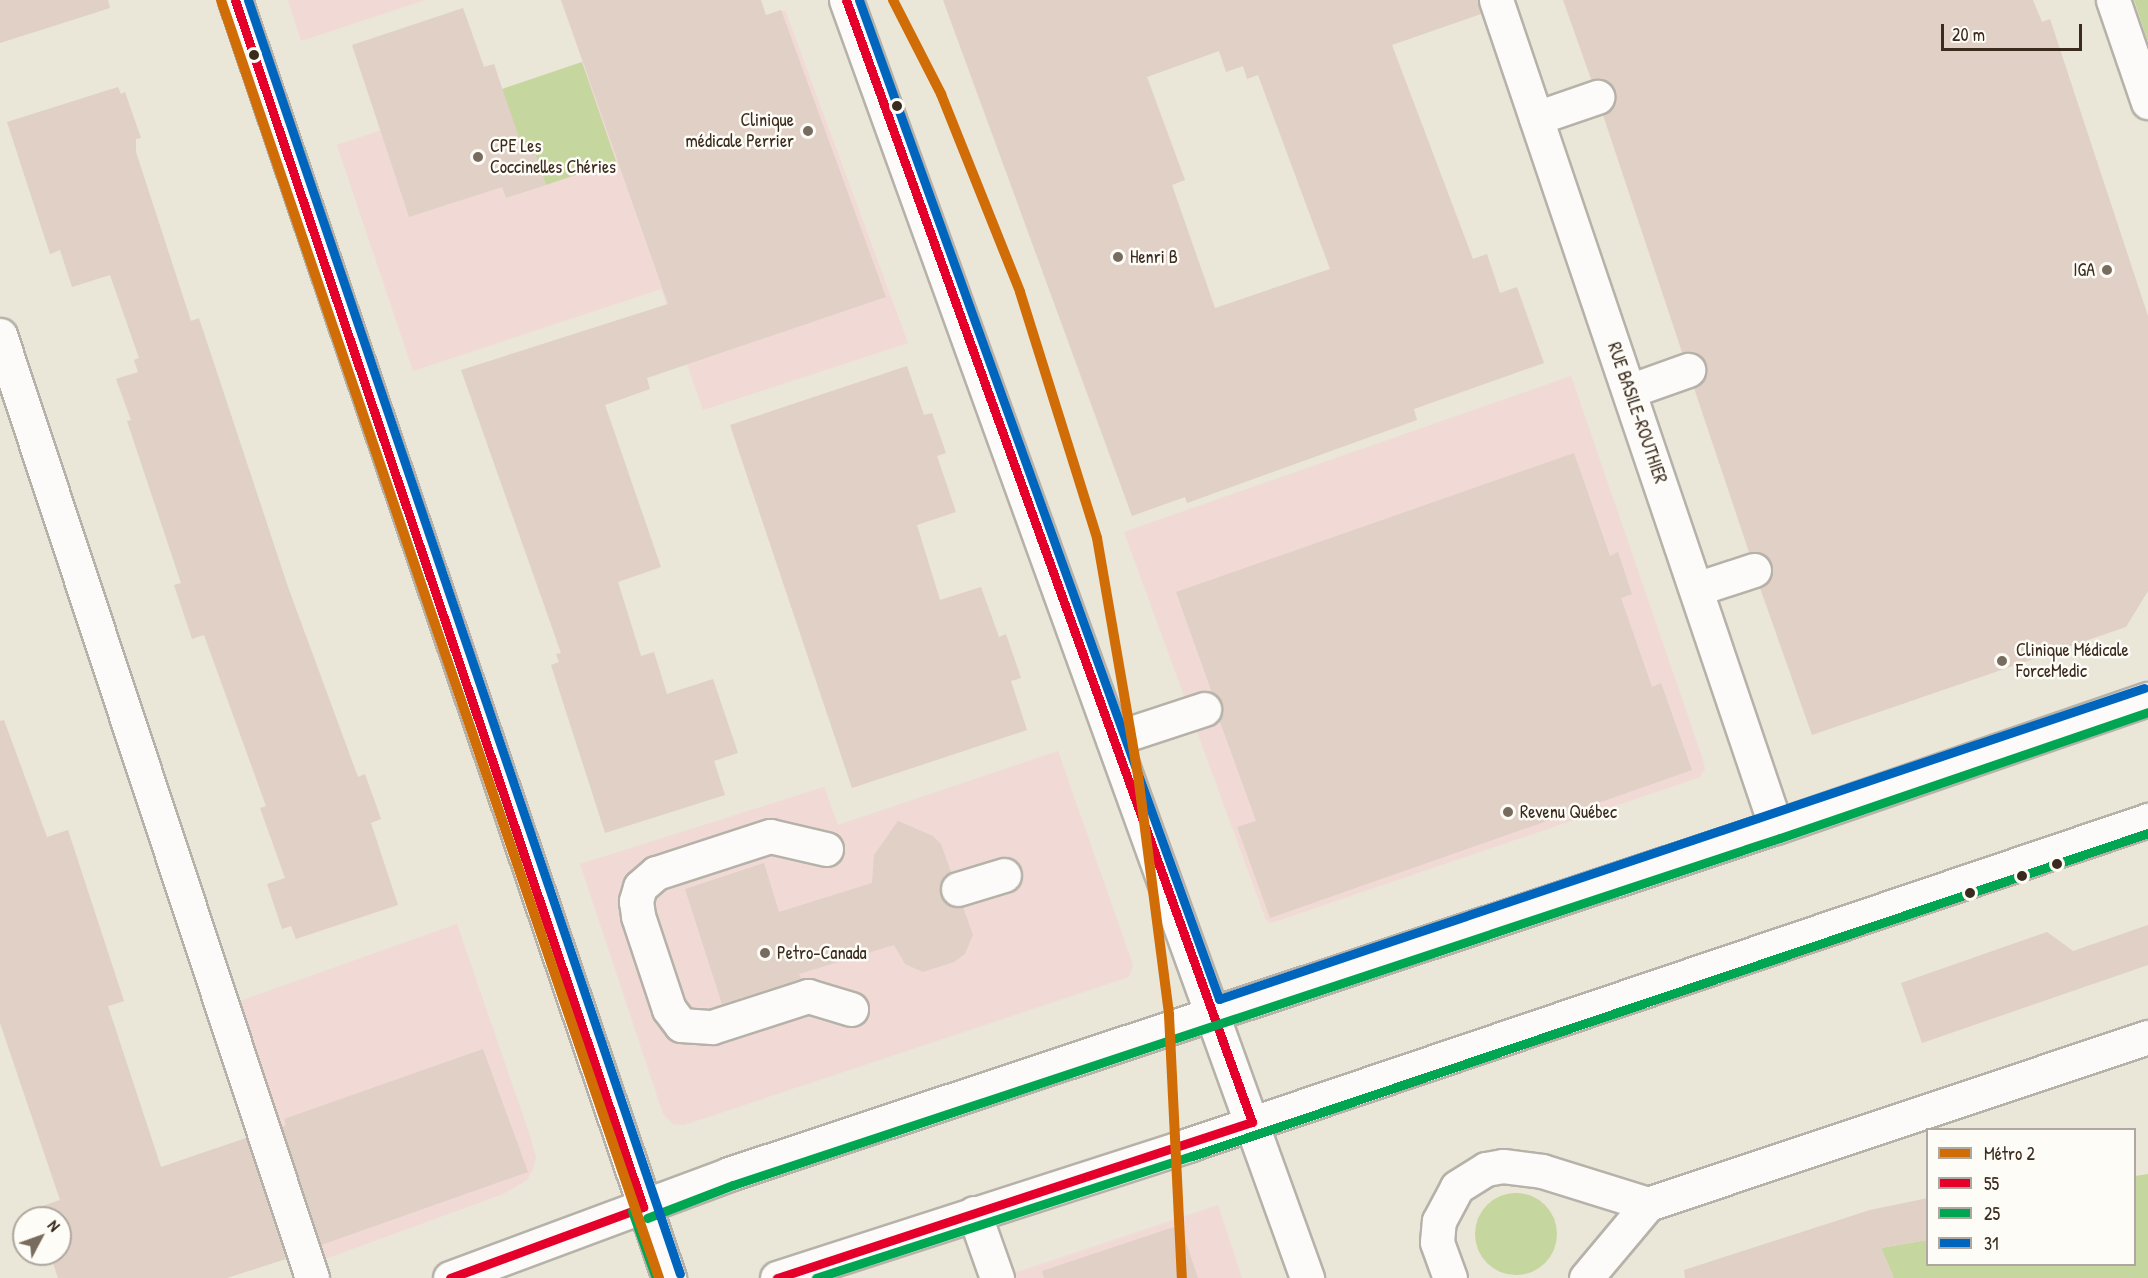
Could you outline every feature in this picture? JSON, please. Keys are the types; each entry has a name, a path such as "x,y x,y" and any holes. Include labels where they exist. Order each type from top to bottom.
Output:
{"main road":[{"path":"235,0 669,1278"},
{"path":"846,0 1307,1278"},
{"name":"RUE BASILE-ROUTHIER","path":"1496,0 1776,827"},
{"path":"2113,0 2148,102"},
{"path":"1536,118 1597,97"},
{"path":"0,334 312,1278"},
{"path":"1629,391 1688,370"},
{"path":"1696,589 1754,570"},
{"path":"450,1278 729,1174 1776,827 2148,699"},
{"path":"1113,739 1204,709"},
{"path":"777,1278 1252,1122 2148,820"},
{"path":"826,849 770,836 656,873 640,887 636,901 638,916 669,1009 681,1025 712,1027 808,996 851,1009"},
{"path":"958,890 1004,875"},
{"path":"1586,1278 1648,1204 2148,1037"},
{"path":"1450,1278 1437,1242 1439,1221 1457,1187 1486,1169 1503,1166 1542,1171 1648,1204"},
{"path":"974,1213 997,1278"}],"shaded area":[{"path":"288,0 425,0 301,41"},
{"path":"785,10 908,343 703,410 661,289 413,371 337,145 582,62 588,78"},
{"path":"1571,376 1705,769 1700,777 1271,923 1266,920 1124,532"},
{"path":"1058,751 1133,965 1129,977 684,1125 673,1124 663,1114 580,864 824,787 838,825"},
{"path":"457,924 530,1136 536,1157 533,1169 527,1180 503,1194 325,1259 240,1001"},
{"path":"1218,1205 1242,1278 1016,1278 1014,1273"}],"green space":[{"path":"2134,0 2148,0 2148,42"},
{"path":"582,62 616,161 546,185 534,151 524,153 502,89"},
{"path":"2148,1174 2148,1278 1887,1278 1893,1276 1881,1248 1926,1240 1926,1266 2136,1266 2136,1176"},
{"path":"1516,1193 1532,1196 1545,1205 1554,1218 1557,1234 1554,1250 1545,1263 1532,1272 1516,1275 1500,1272 1487,1263 1478,1250 1475,1234 1478,1218 1487,1205 1500,1196"}],"building":[{"path":"0,0 108,0 110,8 0,43"},
{"path":"561,0 761,0 766,15 781,10 886,297 647,378 650,389 605,405 661,567 618,582 641,656 654,652 667,694 713,679 738,753 714,761 725,795 605,833 551,665 559,662 556,654 561,653 461,370 668,304"},
{"name":"Henri B","path":"943,0 1478,0 1481,14 1392,45 1473,259 1487,254 1500,293 1517,287 1544,363 1414,409 1417,420 1187,503 1185,497 1132,516","holes":["1219,51 1226,72 1243,66 1247,79 1258,75 1330,269 1215,308 1172,185 1185,180 1147,77"]},
{"path":"1563,0 2033,0 2042,22 2050,19 2148,316 2148,591 2126,627 1812,735 1760,588 1772,574 1772,564 1758,552 1749,552 1694,388 1703,382 1706,364 1700,355 1682,352 1603,115 1611,109 1615,91 1609,83 1591,79"},
{"path":"463,8 484,67 494,64 524,153 534,151 546,185 506,198 502,187 409,217 352,45"},
{"path":"118,87 121,94 125,92 141,138 136,139 136,152 191,321 199,318 288,587 358,777 365,774 381,819 371,823 398,905 296,939 291,926 282,929 267,884 285,878 260,808 266,806 204,635 192,639 174,585 181,583 127,421 131,420 116,379 138,372 134,360 139,358 110,275 72,287 60,250 50,254 7,122"},
{"path":"907,366 924,415 932,413 946,453 937,456 956,512 917,525 940,600 981,587 999,637 1006,634 1021,678 1011,681 1027,730 852,788 730,425"},
{"path":"1574,453 1610,556 1618,552 1632,594 1621,598 1652,687 1661,683 1692,770 1270,918 1237,827 1256,821 1219,719 1222,703 1212,693 1176,592"},
{"path":"4,720 47,837 68,830 124,1001 108,1006 161,1167 246,1138 286,1259 227,1278 58,1278 54,1266 72,1266 72,1206 43,1206 60,1200 0,1023 0,721"},
{"path":"898,821 933,836 941,844 951,872 940,884 940,894 946,903 963,907 973,935 965,954 954,962 923,972 905,964 894,945 799,974 801,979 722,1004 685,889 764,863 779,912 872,883 874,855"},
{"path":"2148,925 2148,965 1922,1043 1901,983 2047,932 2073,951"},
{"path":"483,1049 528,1172 321,1245 282,1127 286,1125 284,1119"},
{"path":"1926,1198 1926,1240 1881,1248 1894,1278 1685,1278 1684,1270 1870,1210"},
{"path":"1180,1225 1198,1278 1044,1278 1042,1271"}],"metro line":[{"name":"2","path":"221,0 659,1278"},
{"name":"2","path":"893,0 941,94 1020,292 1097,538 1138,775 1169,1015 1182,1278"}],"transit line":[{"name":"55","path":"235,0 643,1207"},
{"name":"31","path":"248,0 680,1274"},
{"name":"55","path":"777,1278 1252,1122 846,0"},
{"name":"31","path":"859,0 1219,999 2144,688"},
{"name":"25","path":"647,1218 733,1185 1780,838 2148,712"},
{"name":"25","path":"816,1278 1192,1156 2148,833"},
{"name":"55","path":"450,1278 643,1207"},
{"name":"25","path":"632,1211 656,1278"}],"place":[{"name":"Clinique médicale Perrier","path":"808,131"},
{"name":"CPE Les Coccinelles Chéries","path":"478,157"},
{"name":"Henri B","path":"1118,257"},
{"name":"IGA","path":"2107,270"},
{"name":"Clinique Médicale ForceMedic","path":"2002,661"},
{"name":"Revenu Québec","path":"1508,812"},
{"name":"Petro-Canada","path":"765,953"}]}
